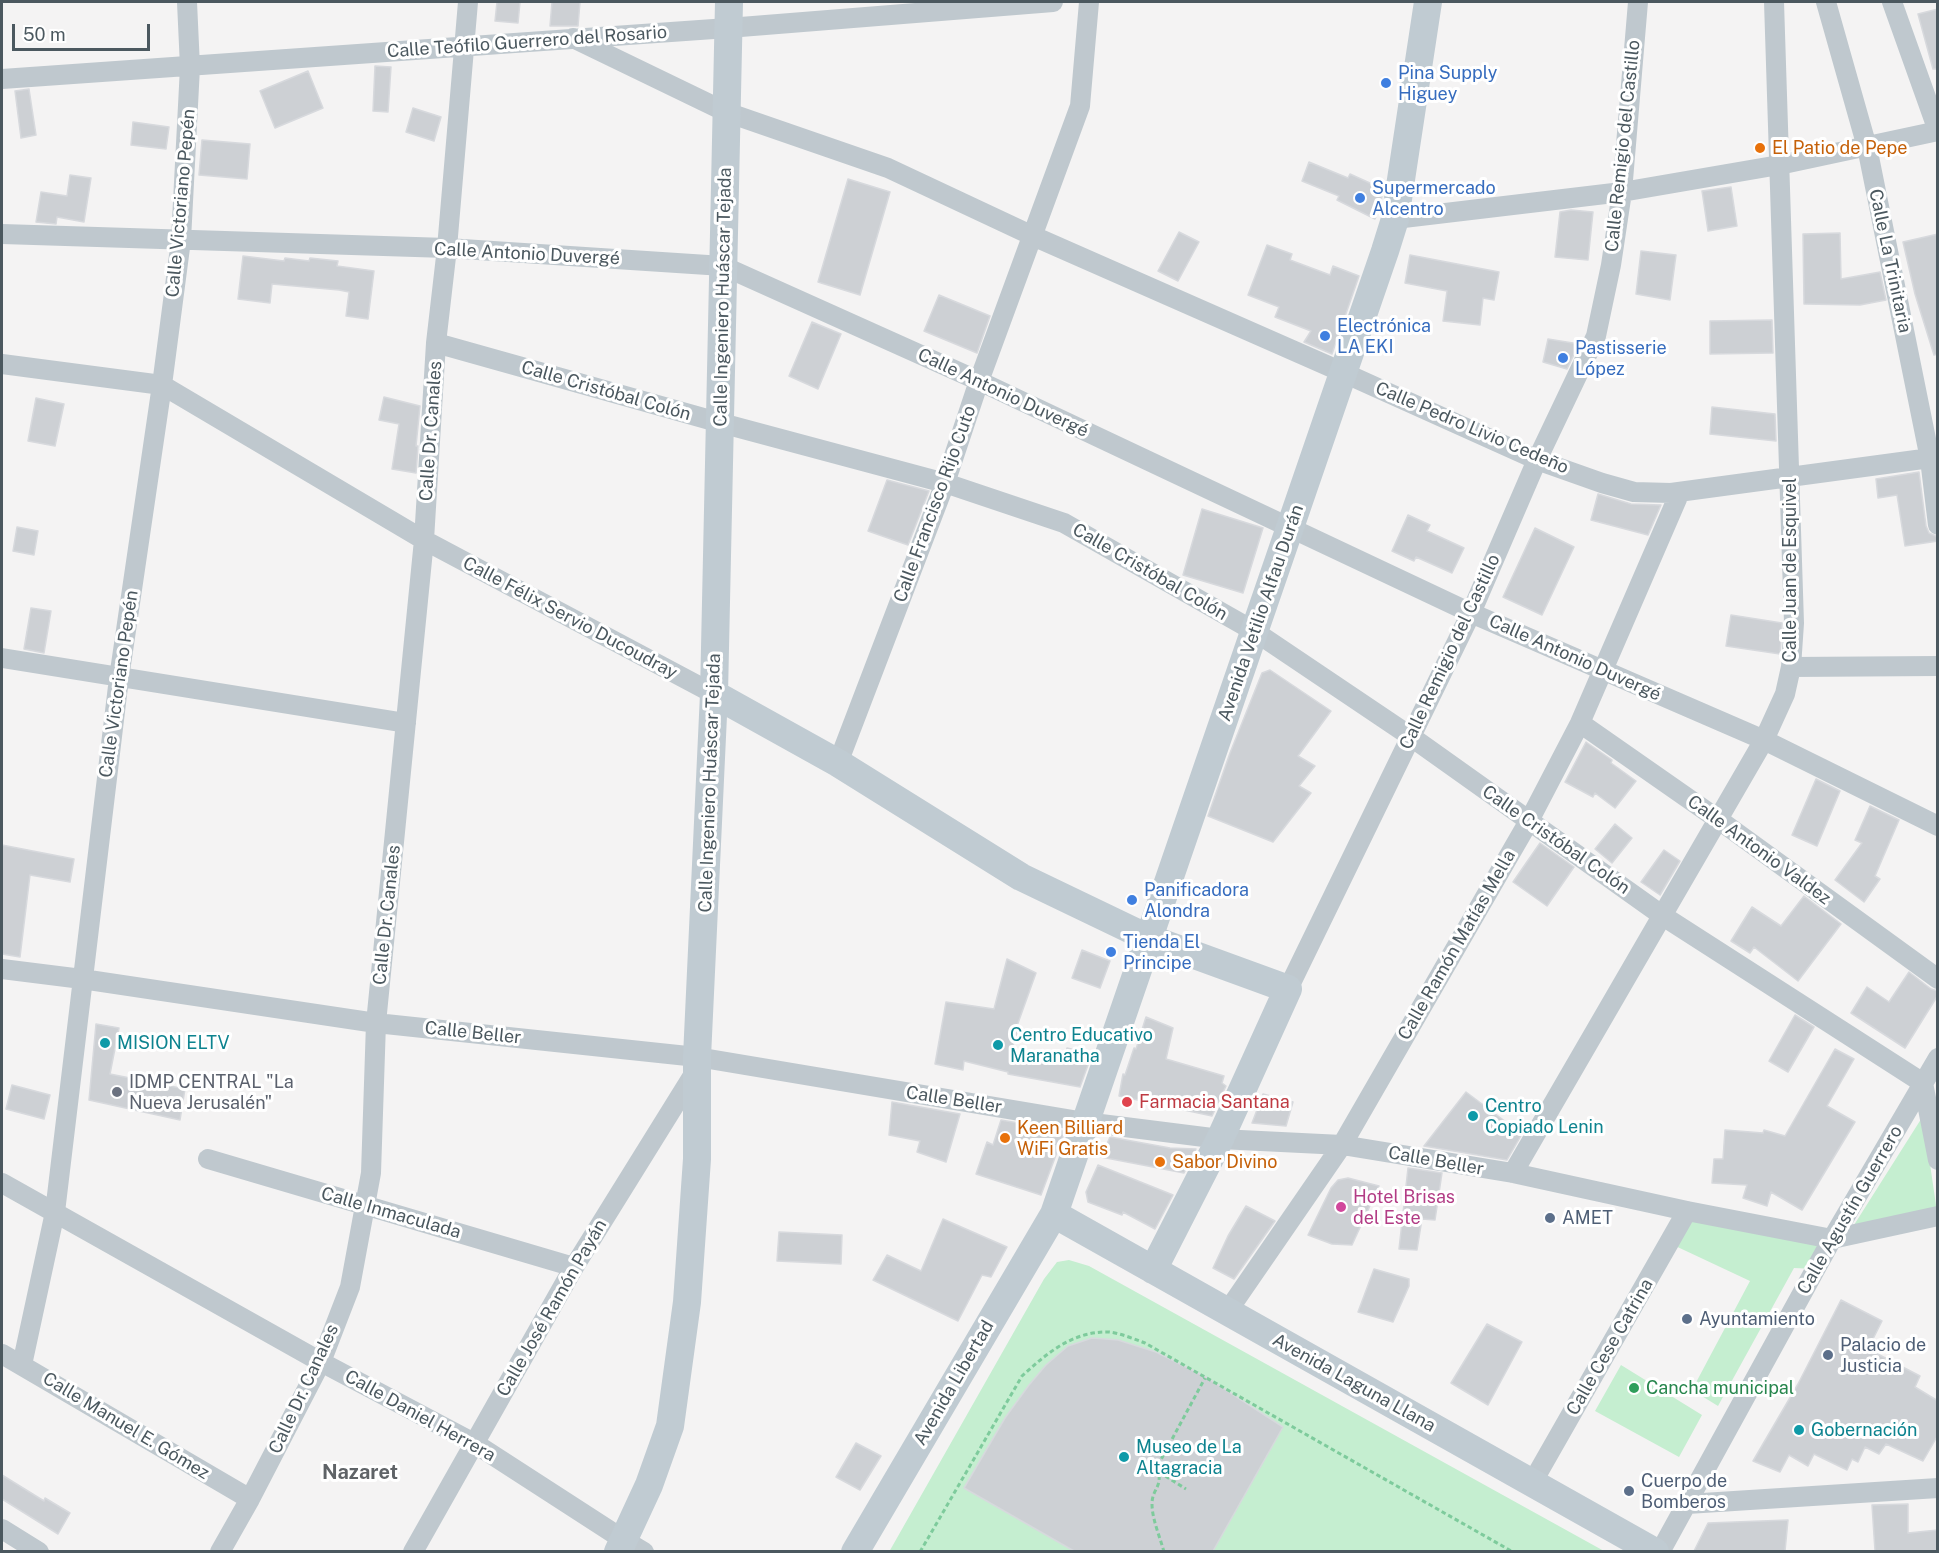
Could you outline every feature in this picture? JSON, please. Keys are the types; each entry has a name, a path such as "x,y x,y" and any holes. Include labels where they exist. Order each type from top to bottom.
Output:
{"main road":[{"name":"Avenida Vetilio Alfau Durán","path":"1054,1214 1395,219 1428,2"},
{"name":"Calle Ingeniero Huáscar Tejada","path":"629,1548 670,1426 687,1302 697,1159 697,1063 714,694 729,15"},
{"name":"Calle Félix Servio Ducoudray","path":"714,694 838,763 1021,877 1148,938 1288,989"},
{"name":"Calle Remigio del Castillo","path":"1153,1270 1220,1138 1288,989"},
{"name":"Avenida Laguna Llana","path":"1054,1214 1655,1551"},
{"name":"Avenida Libertad","path":"855,1551 1054,1214"}],"street":[{"name":"Calle Victoriano Pepén","path":"22,1365 55,1212 118,678 162,385 181,240 190,67 186,2"},
{"name":"Calle Dr. Canales","path":"220,1551 250,1500 321,1362 350,1287 371,1173 376,1023 424,540 436,343 447,248 468,2"},
{"name":"Calle Teófilo Guerrero del Rosario","path":"2,80 573,38 729,15 1053,2"},
{"name":"Calle Francisco Rijo Cuto","path":"838,763 945,483 979,381 1080,106 1089,2"},
{"name":"Calle Remigio del Castillo","path":"1288,989 1471,613 1537,460 1596,336 1611,265 1622,192 1638,2"},
{"name":"Calle Juan de Esquivel","path":"1513,1173 1719,820 1764,740 1785,694 1791,667 1794,623 1774,2"},
{"name":"Calle La Trinitaria","path":"1826,2 1867,147 1934,458 1938,525"},
{"path":"1395,219 1622,192 1779,165 1938,131 1892,2"},
{"name":"Calle Pedro Livio Cedeño","path":"573,38 726,112 888,168 1033,236 1537,460 1602,483 1635,492 1671,493 1934,458"},
{"name":"Calle Antonio Duvergé","path":"2,234 447,248 723,266 979,381 1471,613 1764,740 1938,826"},
{"name":"Calle Cristóbal Colón","path":"436,343 945,483 1064,523 1254,631 1410,736 1663,916 1923,1083"},
{"name":"Calle Félix Servio Ducoudray","path":"2,364 162,385 424,540 714,694"},
{"name":"Calle Ramón Matías Mella","path":"1227,1312 1342,1145 1529,820 1580,723 1680,492"},
{"path":"2,658 406,723"},
{"path":"1791,667 1938,666"},
{"name":"Calle Antonio Valdez","path":"1580,723 1719,820 1938,979"},
{"name":"Calle Beller","path":"2,969 376,1023 697,1063 1085,1122 1220,1138 1342,1145 1513,1173 1687,1211 1832,1239 1938,1216"},
{"name":"Calle Agustín Guerrero","path":"1660,1551 1832,1239 1938,1058"},
{"name":"Calle José Ramón Payán","path":"413,1551 574,1267 697,1063"},
{"path":"1923,1083 1938,1160"},
{"name":"Calle Inmaculada","path":"208,1159 574,1267"},
{"name":"Calle Daniel Herrera","path":"2,1183 321,1362 474,1443 629,1548"},
{"name":"Calle Cese Catrina","path":"1532,1483 1687,1211"},
{"name":"Calle Manuel E. Gómez","path":"2,1354 250,1500"},
{"path":"1686,1504 1938,1488"},
{"path":"2,1529 39,1551"}],"path":[{"path":"920,1551 1022,1376 1047,1353 1067,1341 1090,1334 1110,1332 1145,1342 1513,1551"},
{"path":"1164,1551 1152,1507 1152,1497 1160,1482 1157,1467 1206,1377"},
{"path":"1159,1472 1186,1489"}],"green space":[{"path":"1923,1116 1937,1212 1854,1225"},
{"path":"1687,1211 1832,1239 1815,1269 1794,1268 1718,1406 1692,1390 1750,1281 1669,1243"},
{"path":"1069,1260 1089,1266 1604,1551 889,1552 1044,1279 1057,1262"},
{"name":"Cancha municipal","path":"1621,1365 1702,1415 1679,1457 1595,1411"}],"building":[{"path":"497,2 520,2 518,23 495,21"},
{"path":"552,2 580,2 578,26 550,26"},
{"path":"1938,9 1938,69 1933,69 1918,14"},
{"path":"375,66 391,67 388,112 373,111"},
{"path":"308,71 323,108 275,128 260,91"},
{"path":"29,89 36,135 21,138 15,91"},
{"path":"413,108 441,117 434,141 406,132"},
{"path":"133,122 169,127 166,149 131,145"},
{"path":"202,140 250,144 247,179 199,175"},
{"path":"1309,162 1348,178 1350,174 1383,189 1380,208 1375,219 1337,200 1339,196 1302,181"},
{"path":"70,175 91,178 84,222 57,217 56,224 36,222 41,192 67,196"},
{"path":"848,179 890,192 860,295 818,282"},
{"path":"1731,187 1737,226 1708,231 1702,191"},
{"path":"1571,210 1593,212 1588,260 1555,257 1560,212"},
{"path":"1179,232 1199,242 1178,281 1158,271"},
{"path":"1840,233 1841,279 1880,272 1886,300 1860,305 1804,304 1803,234"},
{"path":"1938,234 1938,354 1934,355 1915,294 1903,242"},
{"path":"1267,245 1292,254 1290,260 1330,275 1333,266 1359,276 1332,354 1304,342 1311,331 1275,317 1279,307 1248,295"},
{"path":"1641,251 1676,255 1670,300 1636,294"},
{"path":"1410,255 1499,272 1494,300 1483,298 1480,325 1443,321 1447,291 1405,283"},
{"path":"243,256 284,261 285,258 309,261 310,258 338,261 337,266 374,271 368,319 346,316 349,292 339,290 272,284 270,303 238,299"},
{"path":"939,295 990,316 977,353 924,331"},
{"path":"1772,320 1773,353 1710,354 1710,321"},
{"path":"812,322 841,334 818,389 789,376"},
{"path":"1548,339 1579,344 1567,369 1543,362"},
{"path":"384,397 420,406 416,473 392,469 399,424 379,420"},
{"path":"36,398 64,404 55,446 28,441"},
{"path":"1712,407 1775,414 1776,441 1710,434"},
{"path":"1919,472 1926,526 1929,533 1938,537 1938,541 1905,546 1897,495 1878,498 1876,479"},
{"path":"887,480 929,491 908,545 868,531"},
{"path":"1598,494 1631,504 1661,505 1648,535 1591,520"},
{"path":"1202,509 1263,528 1243,593 1183,575"},
{"path":"1408,515 1430,525 1427,531 1464,548 1452,573 1416,557 1414,561 1392,551"},
{"path":"17,527 38,531 34,555 13,551"},
{"path":"1535,528 1574,547 1542,615 1503,597"},
{"path":"31,608 51,611 44,653 24,649"},
{"path":"1731,615 1782,623 1780,654 1726,646"},
{"path":"1270,670 1331,711 1298,756 1315,766 1299,786 1311,793 1273,842 1208,816 1262,673"},
{"path":"1586,742 1636,781 1615,808 1595,793 1593,797 1565,782"},
{"path":"1816,779 1840,791 1817,846 1792,835"},
{"path":"1870,806 1899,820 1875,876 1880,879 1864,902 1835,880 1862,843 1855,840"},
{"path":"1615,824 1632,838 1612,863 1595,849"},
{"path":"1540,843 1574,867 1547,906 1513,882"},
{"path":"2,845 74,859 70,882 30,875 20,957 2,954"},
{"path":"1664,850 1680,861 1660,895 1641,882"},
{"path":"1804,896 1841,924 1798,981 1754,947 1750,953 1731,941 1752,907 1781,926"},
{"path":"1082,950 1110,961 1100,988 1072,978"},
{"path":"1007,959 1036,973 1017,1026 1019,1026 1012,1049 1041,1060 1042,1057 1064,1061 1067,1048 1092,1054 1080,1087 1008,1074 1008,1072 964,1061 963,1070 935,1064 946,1002 994,1009"},
{"path":"1909,972 1931,989 1938,991 1938,995 1905,1048 1851,1013 1867,987 1889,1002"},
{"path":"1795,1015 1814,1027 1788,1072 1769,1061"},
{"path":"1146,1017 1173,1028 1166,1059 1224,1076 1222,1083 1226,1086 1212,1116 1119,1096 1123,1074 1125,1075 1134,1048 1136,1049"},
{"path":"96,1024 119,1028 110,1074 185,1089 180,1120 89,1100"},
{"path":"1835,1049 1854,1059 1827,1106 1855,1122 1802,1210 1771,1192 1767,1206 1743,1198 1747,1185 1712,1183 1714,1159 1723,1159 1725,1130 1763,1133 1764,1130 1785,1136"},
{"path":"12,1085 50,1095 44,1119 6,1109"},
{"name":"Centro Copiado Lenin","path":"1466,1092 1522,1134 1507,1160 1424,1146"},
{"path":"1263,1094 1293,1102 1286,1126 1252,1123"},
{"path":"892,1102 960,1114 946,1162 917,1152 920,1141 889,1135"},
{"path":"1001,1120 1065,1131 1041,1195 976,1174 987,1142 993,1145"},
{"path":"1110,1137 1170,1148 1196,1149 1184,1173 1101,1157"},
{"path":"1098,1165 1173,1195 1155,1229 1123,1212 1122,1215 1088,1202 1086,1192"},
{"path":"1408,1168 1442,1173 1435,1220 1422,1219 1417,1250 1399,1249"},
{"path":"1348,1178 1379,1186 1352,1245 1332,1244 1308,1235 1331,1188 1338,1180"},
{"path":"1246,1206 1275,1221 1234,1279 1213,1268"},
{"path":"943,1219 1007,1247 991,1277 982,1275 958,1321 873,1280 887,1255 921,1271"},
{"path":"779,1232 842,1235 841,1264 777,1261"},
{"path":"1374,1269 1409,1279 1409,1286 1393,1322 1358,1312"},
{"path":"1841,1300 1882,1321 1868,1349 1920,1376 1915,1387 1938,1401 1938,1435 1923,1461 1886,1444 1879,1454 1865,1447 1858,1462 1852,1459 1847,1470 1814,1454 1808,1466 1789,1455 1780,1472 1753,1461 1798,1384"},
{"path":"1487,1324 1522,1342 1488,1405 1451,1383"},
{"name":"Museo de La Altagracia","path":"1092,1338 1118,1340 1156,1352 1206,1377 1283,1427 1213,1551 1074,1551 964,1488 1005,1418 1046,1365 1068,1346"},
{"path":"856,1443 881,1456 860,1490 836,1477"},
{"path":"2,1475 44,1501 45,1498 70,1513 58,1534 2,1499"},
{"path":"1908,1504 1908,1533 1938,1530 1938,1551 1875,1551 1872,1505"},
{"path":"1788,1520 1785,1551 1694,1551 1708,1523"}],"place":[{"name":"Pina Supply Higuey","path":"1386,83"},
{"name":"El Patio de Pepe","path":"1760,148"},
{"name":"Supermercado Alcentro","path":"1360,198"},
{"name":"Electrónica LA EKI","path":"1325,336"},
{"name":"Pastisserie López","path":"1563,358"},
{"name":"Panificadora Alondra","path":"1132,900"},
{"name":"Tienda El Principe","path":"1111,952"},
{"name":"MISION ELTV","path":"105,1043"},
{"name":"Centro Educativo Maranatha","path":"998,1045"},
{"name":"IDMP CENTRAL \"La Nueva Jerusalén\"","path":"117,1092"},
{"name":"Farmacia Santana","path":"1127,1102"},
{"name":"Centro Copiado Lenin","path":"1473,1116"},
{"name":"Keen Billiard WiFi Gratis","path":"1005,1138"},
{"name":"Sabor Divino","path":"1160,1162"},
{"name":"Hotel Brisas del Este","path":"1341,1207"},
{"name":"AMET","path":"1550,1218"},
{"name":"Ayuntamiento","path":"1687,1319"},
{"name":"Palacio de Justicia","path":"1828,1355"},
{"name":"Cancha municipal","path":"1634,1388"},
{"name":"Gobernación","path":"1799,1430"},
{"name":"Museo de La Altagracia","path":"1124,1457"},
{"name":"Cuerpo de Bomberos","path":"1629,1491"}],"district":[{"name":"Nazaret","path":"360,1473"}]}
